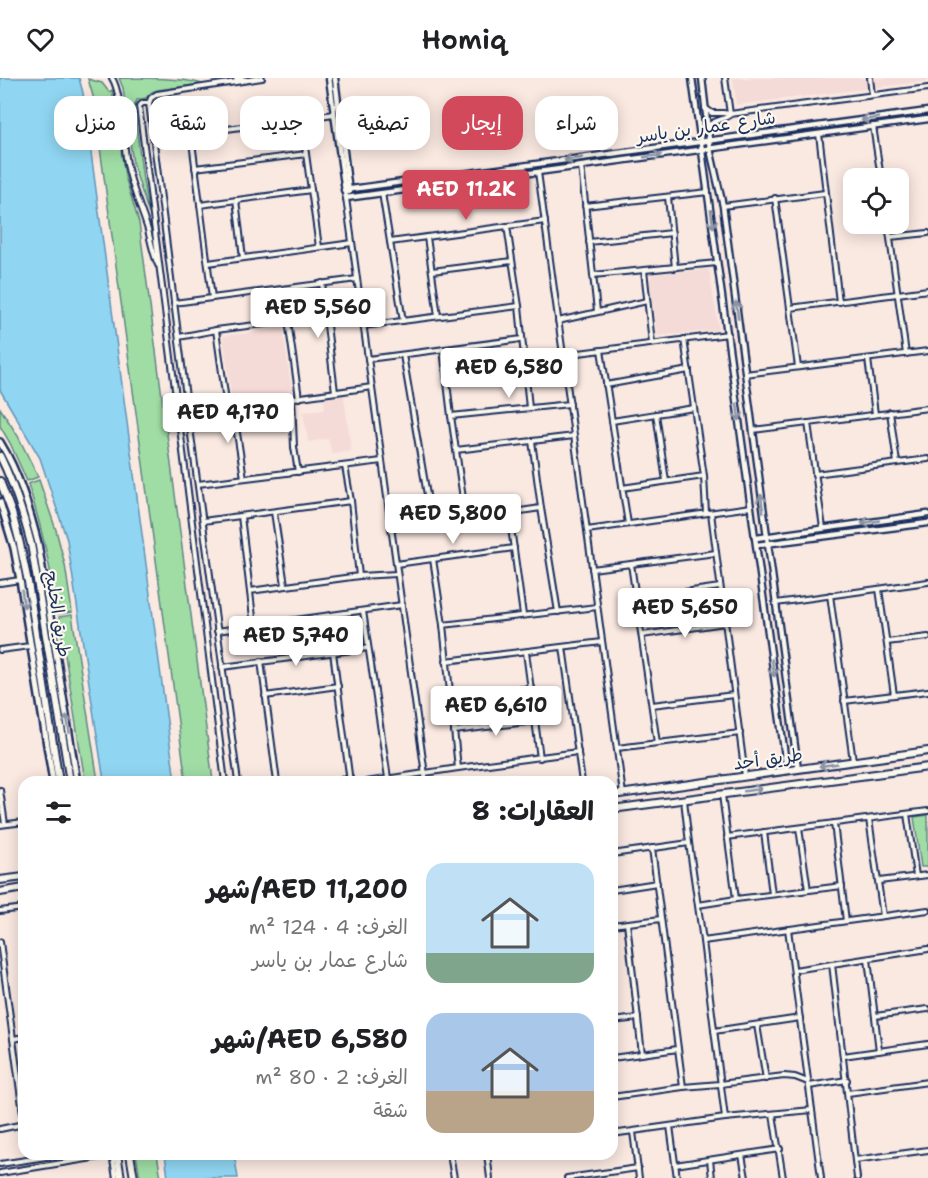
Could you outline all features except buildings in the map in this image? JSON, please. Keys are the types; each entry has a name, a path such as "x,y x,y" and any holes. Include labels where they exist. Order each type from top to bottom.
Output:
{"main road":[{"path":"0,442 14,468 28,505 38,543 76,776"},
{"name":"طريق الخليج","path":"0,456 21,508 31,544 69,776"},
{"name":"طريق الخليج","path":"0,481 20,544 58,776"},
{"path":"0,502 14,548 52,776"},
{"path":"39,592 49,606"},
{"path":"37,644 37,689"},
{"path":"33,666 43,681"},
{"name":"طريق أحد","path":"618,794 928,751"},
{"name":"طريق أحد","path":"618,808 928,767"},
{"path":"0,880 18,878"},
{"path":"0,891 18,889"},
{"path":"115,1160 120,1178"},
{"path":"131,1160 134,1178"}],"street":[{"path":"112,78 119,100 127,166 160,268"},
{"path":"236,78 246,80"},
{"path":"154,96 262,78"},
{"path":"329,78 347,189"},
{"path":"334,78 352,243 425,776"},
{"path":"692,78 787,771"},
{"path":"702,78 710,149 723,206 798,770"},
{"path":"724,78 730,114"},
{"path":"870,78 872,95"},
{"path":"705,108 712,113 730,114 928,88"},
{"path":"149,103 140,106 224,776"},
{"name":"شارع عمار بن ياسر","path":"347,189 928,111"},
{"path":"324,115 334,114"},
{"path":"707,127 712,122 730,114"},
{"name":"شارع عمار بن ياسر","path":"348,198 928,119"},
{"path":"873,126 879,168"},
{"path":"819,134 839,302"},
{"path":"155,150 237,776"},
{"path":"193,150 212,298"},
{"path":"305,150 319,247"},
{"path":"195,168 306,154"},
{"path":"581,166 597,311"},
{"path":"538,172 623,794"},
{"path":"200,205 311,190"},
{"path":"585,206 708,192"},
{"path":"382,193 403,321"},
{"path":"723,206 825,193"},
{"path":"668,196 675,267"},
{"path":"775,198 798,368"},
{"path":"236,200 243,258"},
{"path":"390,242 545,221"},
{"path":"149,234 154,224"},
{"path":"507,226 519,306 529,408"},
{"path":"589,242 672,233"},
{"path":"890,237 928,233"},
{"path":"890,234 906,354"},
{"path":"427,237 438,316"},
{"path":"208,263 352,243"},
{"path":"432,271 512,261"},
{"path":"593,275 718,263"},
{"path":"644,270 652,343"},
{"path":"174,303 357,279"},
{"path":"322,283 335,392"},
{"path":"790,308 928,290"},
{"path":"558,321 647,301"},
{"path":"363,326 519,306"},
{"path":"179,337 326,316"},
{"path":"288,321 299,398"},
{"path":"216,330 227,408"},
{"path":"563,355 728,334"},
{"path":"368,359 522,339"},
{"path":"684,339 708,513 716,553 745,777"},
{"path":"443,350 450,416 466,519"},
{"path":"600,351 628,524"},
{"path":"745,374 928,351"},
{"path":"403,355 432,524"},
{"path":"868,359 875,414"},
{"path":"606,385 688,370"},
{"path":"188,413 372,387"},
{"path":"292,399 294,447 298,472"},
{"path":"450,416 570,404"},
{"path":"233,407 244,478"},
{"path":"611,421 694,408"},
{"path":"753,429 928,408"},
{"path":"890,412 897,463"},
{"path":"656,414 666,482"},
{"path":"808,423 823,528"},
{"path":"456,450 574,436"},
{"path":"532,441 558,612"},
{"path":"815,474 928,459"},
{"path":"198,484 382,461"},
{"path":"345,466 359,576"},
{"path":"622,488 704,476"},
{"path":"203,521 351,501"},
{"path":"587,530 752,507"},
{"path":"391,528 541,508"},
{"path":"274,512 285,585"},
{"path":"509,513 523,615"},
{"path":"756,538 928,514"},
{"path":"241,516 254,626"},
{"path":"757,545 928,523"},
{"path":"396,564 514,548"},
{"path":"592,569 716,553"},
{"path":"433,559 458,768"},
{"path":"632,564 657,743"},
{"path":"250,591 359,576 397,574"},
{"path":"0,584 20,580"},
{"path":"776,603 928,582"},
{"path":"636,599 720,587"},
{"path":"879,589 894,695"},
{"path":"830,595 853,762"},
{"path":"217,631 402,605"},
{"path":"442,625 597,607"},
{"path":"363,611 388,776"},
{"path":"642,635 725,623"},
{"path":"887,642 928,637"},
{"path":"446,662 602,642"},
{"path":"0,650 30,646"},
{"path":"563,647 581,776"},
{"path":"222,666 368,648"},
{"path":"333,652 349,776"},
{"path":"526,652 540,758"},
{"path":"261,661 276,776"},
{"path":"266,696 338,686"},
{"path":"450,698 531,688"},
{"path":"844,701 928,691"},
{"path":"652,705 735,695"},
{"path":"454,731 535,721"},
{"path":"617,748 740,733"},
{"path":"403,776 578,752"},
{"path":"0,790 3,825 18,823"},
{"path":"722,794 736,898"},
{"path":"684,799 725,1118"},
{"path":"728,837 928,811"},
{"path":"908,814 916,876"},
{"path":"869,819 883,916"},
{"path":"834,823 846,921"},
{"path":"798,828 808,890"},
{"path":"764,832 772,894"},
{"path":"618,853 689,843"},
{"path":"652,848 683,1087"},
{"path":"879,881 928,875"},
{"path":"618,889 657,883"},
{"path":"698,905 736,898 842,886"},
{"path":"0,911 18,909"},
{"path":"703,941 928,910"},
{"path":"618,924 661,919"},
{"path":"627,923 642,1054"},
{"path":"788,929 821,1178"},
{"path":"0,942 18,1077"},
{"path":"794,970 928,949"},
{"path":"868,959 879,1051"},
{"path":"832,964 857,1178"},
{"path":"875,1016 928,1009"},
{"path":"618,1021 638,1018"},
{"path":"714,1031 800,1018"},
{"path":"757,1025 766,1079"},
{"path":"13,1039 18,1038"},
{"path":"843,1056 928,1044"},
{"path":"618,1057 678,1049"},
{"path":"618,1096 784,1076 795,1077 808,1084 847,1080"},
{"path":"848,1093 928,1082"},
{"path":"618,1133 725,1118 812,1110"},
{"path":"773,1114 783,1178"},
{"path":"0,1129 18,1124"},
{"path":"670,1126 677,1178"},
{"path":"633,1132 639,1178"},
{"path":"675,1165 780,1149"},
{"path":"855,1160 928,1150"},
{"path":"742,1155 746,1178"},
{"path":"0,1164 23,1160"},
{"path":"0,1173 77,1160"},
{"path":"114,1160 116,1178"},
{"path":"452,1160 454,1178"},
{"path":"488,1160 490,1178"},
{"path":"710,1160 712,1178"},
{"path":"567,1178 603,1175 638,1168"}],"shaded area":[{"path":"733,78 928,78 928,81 736,105"},
{"path":"709,269 719,330 657,336 649,280 653,274"},
{"path":"283,329 292,393 232,401 223,336"},
{"path":"344,395 351,451 332,454 328,439 308,442 303,412 325,409 323,398"}],"green space":[{"path":"119,78 174,79 202,84 158,90 146,98 137,100 137,96 124,96"},
{"path":"88,79 102,83 109,92 112,90 113,96 93,96"},
{"path":"137,132 149,214 133,164 131,150 137,150"},
{"path":"100,150 121,150 125,176 139,223 212,776 185,776"},
{"path":"0,408 18,436 38,477 27,481 0,426"},
{"path":"39,480 65,565 72,612 58,614 46,549 28,484"},
{"path":"72,615 97,776 84,776 59,617"},
{"path":"928,815 928,867 921,867 914,817"},
{"path":"137,1160 158,1160 161,1178 140,1178"}],"water":[{"path":"0,78 79,78 83,93 83,96 54,96 54,150 91,150 174,776 103,776 67,540 40,458 0,390"},
{"path":"166,1160 235,1160 238,1178 168,1178"}]}
